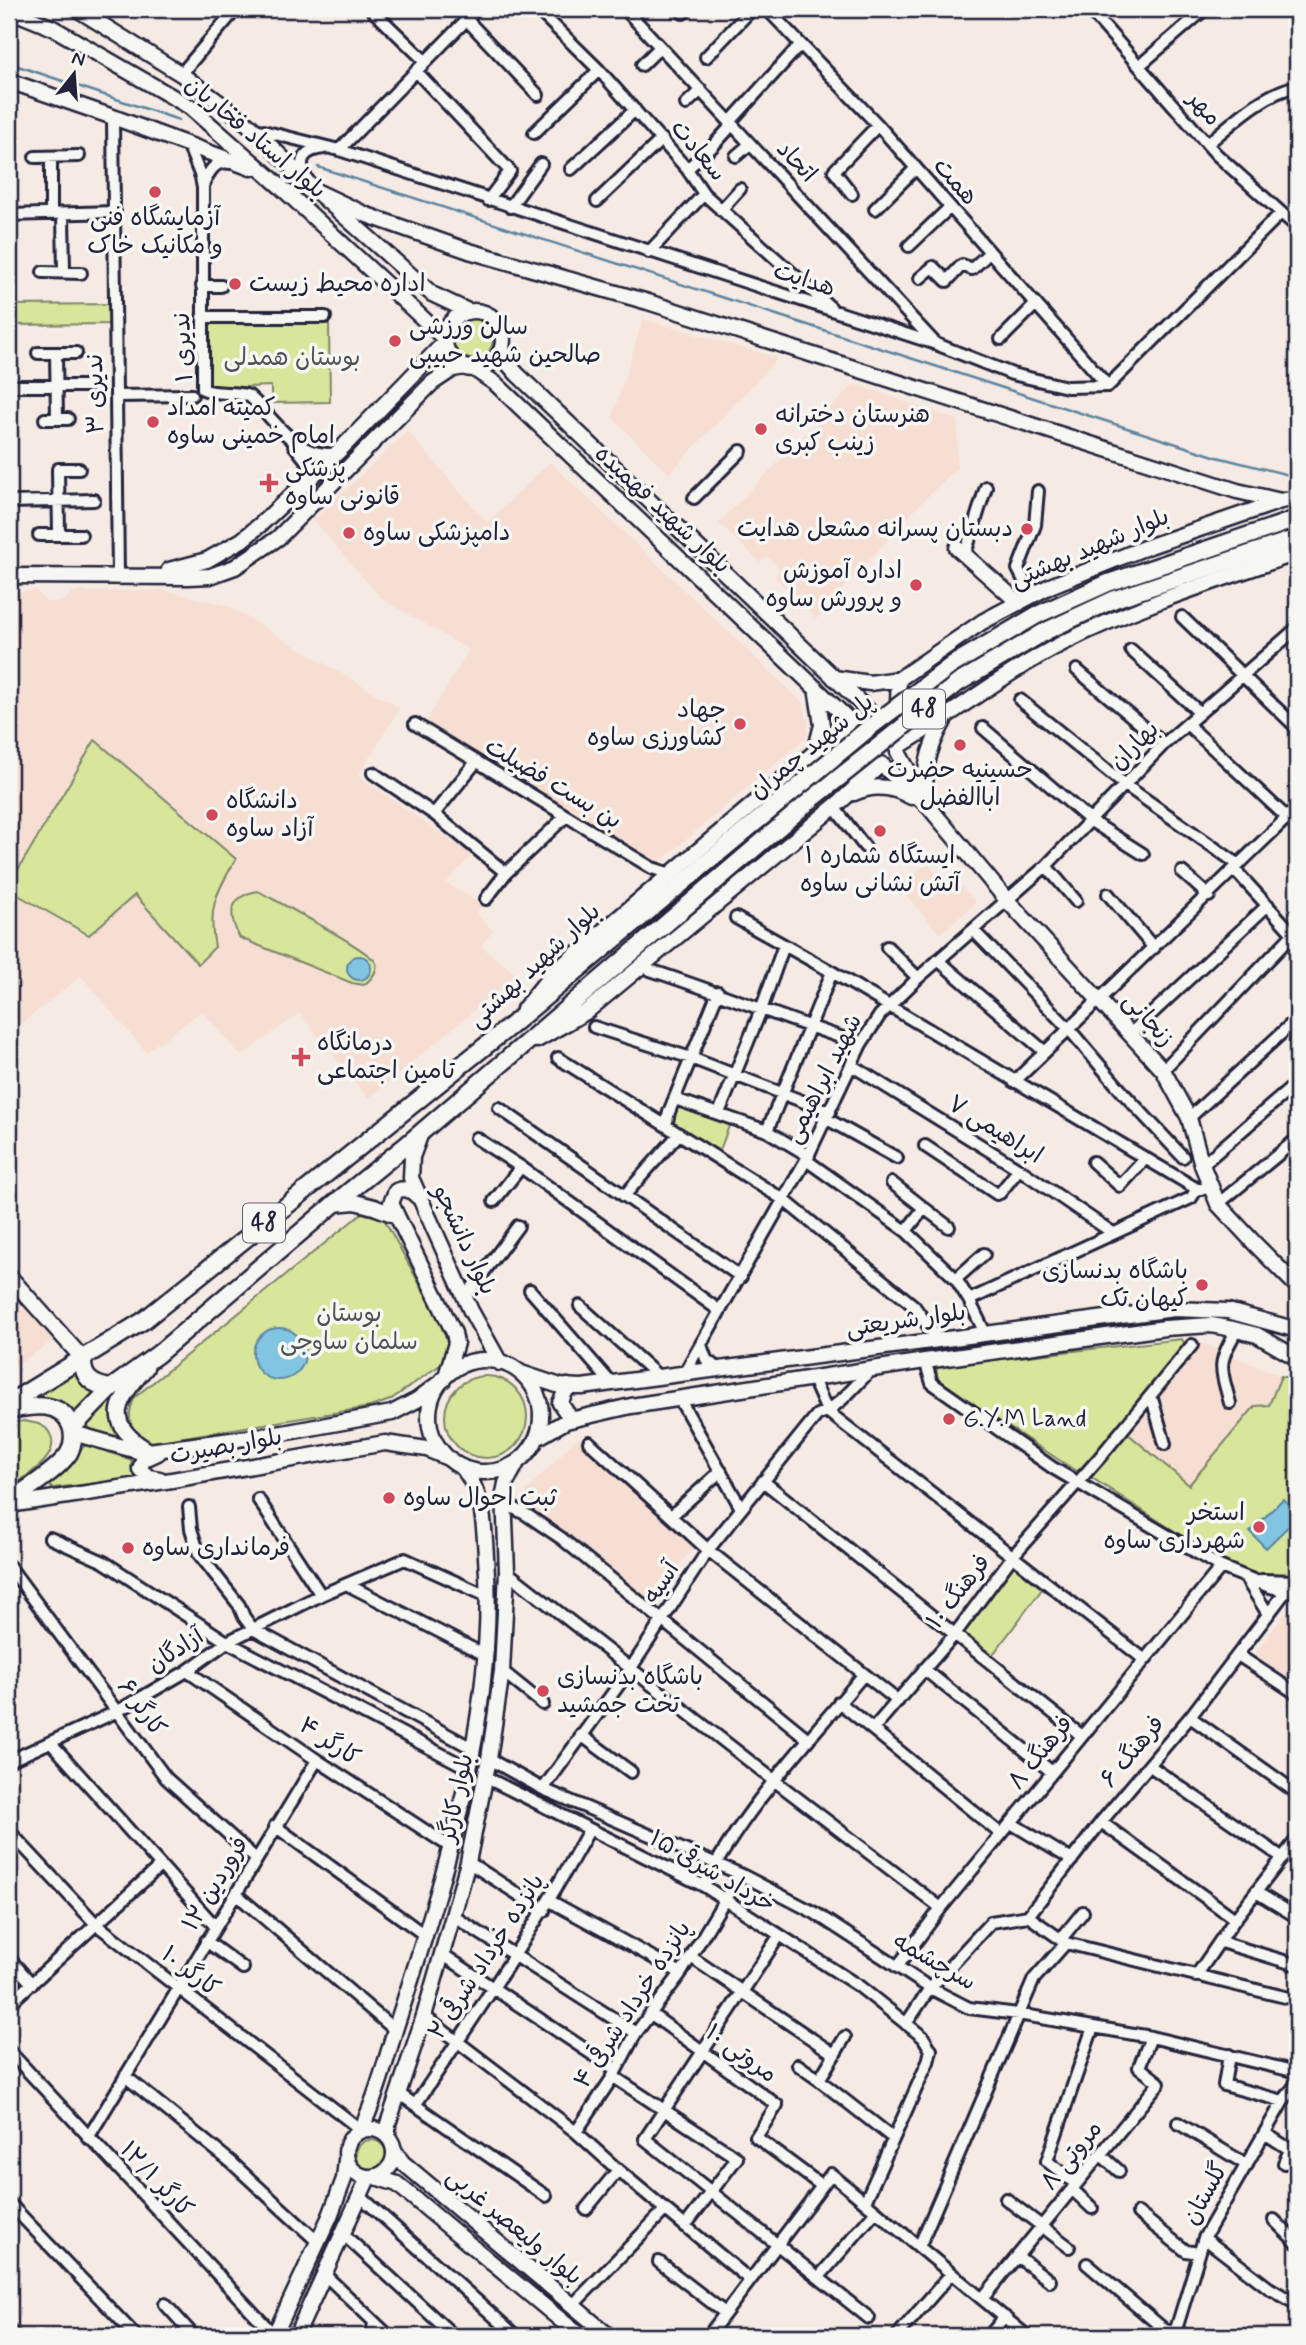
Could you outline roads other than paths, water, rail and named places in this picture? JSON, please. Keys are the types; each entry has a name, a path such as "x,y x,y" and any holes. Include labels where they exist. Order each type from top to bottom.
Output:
{"main road":[{"path":"46,9 47,20 53,28"},
{"name":"بلوار استاد فخاریان","path":"77,9 181,74 255,129 313,188 432,294 468,311"},
{"name":"بلوار استاد فخاریان","path":"9,10 53,28 190,107 281,187 445,341"},
{"path":"9,81 262,173"},
{"path":"192,146 212,139 214,133 208,122"},
{"path":"313,188 367,215 470,251 648,302 1237,491 1281,501"},
{"path":"415,310 437,313 439,309 432,294"},
{"path":"9,576 126,576 209,576 235,567 278,538 432,383 453,369 491,363 502,348 503,333 496,320 483,312 468,311 452,321 445,341 337,453 242,540 194,565 126,576"},
{"path":"445,341 451,357 469,368"},
{"name":"بلوار شهید فهمیده","path":"502,348 517,374 869,711"},
{"name":"بلوار شهید فهمیده","path":"469,368 496,384 816,688 851,725"},
{"name":"بلوار شهید بهشتی","path":"899,680 982,622 1050,586 1144,548 1281,501 1297,498"},
{"name":"پل شهید چمران","path":"509,1027 869,728 952,665 1037,615 1096,587 1297,519"},
{"name":"پل شهید چمران","path":"521,1048 821,792 958,683 1046,631 1115,599 1297,538"},
{"path":"961,551 1025,599"},
{"path":"928,806 900,748 902,734 895,719 880,711 869,711 858,717 851,725 848,741 854,755 867,763 881,764 893,758 900,748 945,719 965,702 1022,665 1063,643 1165,599 1297,553"},
{"path":"833,678 870,683 899,680 898,701 909,714 928,723 945,719"},
{"path":"816,688 822,725 815,752 835,751 850,764 854,775 848,796"},
{"path":"928,806 924,789 925,768 931,747 945,719"},
{"name":"بلوار شهید بهشتی","path":"9,1403 143,1321 509,1027 552,974 815,752 851,725"},
{"path":"881,764 928,806"},
{"name":"بلوار شهید بهشتی","path":"72,1431 111,1388 158,1354 521,1048 586,1012 848,796 881,764"},
{"path":"848,796 867,788 885,788 905,793 928,806"},
{"name":"زنجانی","path":"928,806 1006,899 1163,1070 1189,1118 1202,1165 1204,1189 1297,1286"},
{"name":"بلوار دانشجو","path":"421,1133 412,1157 411,1178 471,1311 500,1363"},
{"path":"397,1216 391,1203 396,1192 402,1189 411,1190 418,1197"},
{"name":"بلوار دانشجو","path":"334,1204 355,1202 397,1216 448,1318 456,1343 444,1378"},
{"path":"9,1276 83,1359 84,1374 89,1380 111,1388"},
{"name":"بلوار شریعتی","path":"521,1373 560,1386 582,1387 1174,1309 1228,1311 1293,1327"},
{"path":"448,1318 454,1324 461,1324 470,1318 471,1311"},
{"name":"بلوار شریعتی","path":"537,1438 571,1419 679,1398 1165,1328 1211,1325 1237,1330 1257,1335 1297,1358"},
{"path":"150,1452 129,1438 122,1428 118,1413 120,1402 130,1386 158,1354"},
{"path":"489,1360 521,1373 536,1392 540,1407 541,1423 537,1438 529,1451 503,1469 487,1472 456,1463 437,1444 429,1416 433,1397 444,1378 466,1364 489,1360"},
{"name":"بلوار بصیرت","path":"72,1431 141,1452 284,1433 393,1413 418,1400 444,1378"},
{"path":"568,1387 560,1403 571,1419"},
{"path":"9,1410 38,1405 54,1408 67,1418 72,1431"},
{"name":"48","path":"9,1504 67,1456 71,1449 72,1431"},
{"name":"بلوار بصیرت","path":"9,1504 172,1480 385,1443 427,1448 456,1463"},
{"path":"166,1449 143,1460 140,1469 148,1477 172,1480"},
{"name":"بلوار کارگر","path":"391,2143 388,2123 453,1916 489,1759 502,1671 507,1572 504,1501 506,1483 518,1461"},
{"name":"بلوار کارگر","path":"361,2130 374,2102 426,1936 472,1748 485,1656 489,1597 480,1498 473,1481 456,1463"},
{"path":"480,1498 485,1494 497,1493 504,1501"},
{"path":"274,2336 344,2179 346,2146 361,2130 376,2130 391,2143 392,2164 383,2174 372,2177 355,2172 346,2160"},
{"name":"بلوار ولیعصر غربی","path":"391,2143 402,2162 608,2336"},
{"path":"296,2336 360,2196 372,2177"},
{"name":"بلوار ولیعصر غربی","path":"372,2177 397,2184 580,2336"}],"street":[{"path":"181,74 236,9"},
{"path":"371,9 425,61"},
{"name":"سعادت","path":"537,9 599,70 662,139 704,194 835,312"},
{"name":"اتحاد","path":"625,9 936,344"},
{"path":"706,57 752,9"},
{"name":"همت","path":"768,9 878,125 1108,386"},
{"name":"مهر","path":"1089,9 1208,144 1297,227"},
{"path":"1139,66 1205,9"},
{"path":"313,188 304,175 304,155 312,150 335,149 416,71 471,12 538,96"},
{"path":"687,169 712,147 800,45"},
{"path":"642,65 660,47"},
{"path":"534,133 599,70"},
{"path":"416,71 510,171 488,200"},
{"path":"1208,144 1257,103 1297,86"},
{"path":"686,104 701,90"},
{"path":"570,169 635,110"},
{"name":"ندیری ۳","path":"113,117 117,396 126,576"},
{"path":"852,194 834,171 878,125"},
{"name":"هدایت","path":"255,129 335,149 936,344 1012,373 1067,387 1108,386"},
{"path":"597,201 662,139"},
{"path":"736,156 750,144"},
{"name":"ندیری ۱","path":"192,146 203,188 203,389 215,393 242,393 249,396 287,437 318,454 337,453"},
{"path":"36,157 79,156"},
{"path":"51,157 64,272"},
{"path":"203,188 207,175 222,161 240,164"},
{"path":"510,207 541,164"},
{"path":"875,209 915,168"},
{"path":"721,209 740,189"},
{"path":"649,252 704,194"},
{"path":"909,246 949,208"},
{"path":"9,215 116,212"},
{"path":"1108,386 1280,214"},
{"path":"920,278 933,267 947,281 962,265 972,269 989,253"},
{"path":"43,272 81,273"},
{"path":"202,286 221,286"},
{"path":"1001,339 1035,305"},
{"path":"202,317 325,317"},
{"path":"38,353 76,352"},
{"path":"56,353 57,419"},
{"path":"9,386 88,386"},
{"path":"117,396 192,395"},
{"path":"287,437 309,464 309,480"},
{"path":"694,498 741,451"},
{"path":"44,469 79,469"},
{"path":"58,469 59,535"},
{"path":"961,551 986,487"},
{"path":"1025,599 1018,569 1035,525 1038,491"},
{"path":"9,502 94,500"},
{"path":"39,535 81,535"},
{"path":"1182,617 1297,728"},
{"name":"بهاران","path":"1006,899 1046,866 1164,744 1296,631"},
{"path":"1132,650 1199,713"},
{"path":"1077,670 1164,744"},
{"path":"1020,700 1125,785 1237,867 1296,934 1163,1070"},
{"name":"بن بست فضیلت","path":"415,724 652,868 671,874"},
{"path":"1187,724 1297,827"},
{"path":"983,728 1091,821 1143,855"},
{"path":"434,814 476,762"},
{"path":"373,773 434,814 506,873"},
{"path":"834,807 865,847"},
{"path":"1014,1082 1297,808"},
{"path":"486,899 506,873 565,817"},
{"path":"1046,866 1076,901"},
{"path":"1182,872 1209,896"},
{"path":"1108,894 1154,947"},
{"name":"شهید ابراهیمی","path":"685,1372 785,1200 861,1044 888,1006 1006,899"},
{"path":"1130,1033 1268,905"},
{"path":"736,918 832,972 1145,1159 1204,1189 1191,1198 970,1300"},
{"path":"973,930 1069,1029 1183,1157"},
{"path":"719,1113 784,945"},
{"path":"887,947 918,978"},
{"path":"938,960 1044,1051"},
{"path":"650,970 861,1044"},
{"path":"767,1131 832,972"},
{"path":"666,1126 718,992"},
{"path":"1189,1118 1297,1019"},
{"path":"594,1027 691,1058 782,1093 828,1116 897,1158"},
{"path":"558,1058 785,1200 914,1306 938,1340"},
{"name":"ابراهیمی ۷","path":"851,1065 1019,1169 1114,1233"},
{"path":"1202,1165 1297,1083"},
{"path":"675,1099 767,1131 906,1231 956,1279 970,1300 985,1334"},
{"path":"499,1108 741,1277"},
{"path":"624,1196 679,1133"},
{"path":"476,1138 521,1167 720,1311"},
{"path":"1218,1204 1295,1145"},
{"path":"925,1146 997,1194 1019,1169"},
{"path":"1093,1162 1120,1186 1145,1159"},
{"path":"494,1201 521,1167"},
{"path":"892,1183 949,1227"},
{"path":"906,1231 924,1208"},
{"path":"466,1296 517,1226"},
{"path":"956,1279 984,1254"},
{"path":"530,1290 611,1383"},
{"path":"580,1306 659,1377"},
{"path":"1230,1403 1221,1367 1224,1353 1237,1330"},
{"path":"701,1345 706,1359 718,1369"},
{"name":"فرهنگ ۱۰","path":"873,1729 955,1634 1012,1557 1079,1482 1192,1345"},
{"path":"925,1361 932,1383 1053,1468 1221,1567 1292,1591"},
{"name":"آسیه","path":"543,1789 631,1668 708,1550 817,1415 837,1405 872,1369"},
{"path":"813,1379 827,1411 1145,1660"},
{"path":"679,1398 741,1508"},
{"path":"1148,1400 1153,1402 1166,1444"},
{"path":"589,1441 708,1550 898,1701"},
{"path":"671,1517 721,1471"},
{"path":"763,1481 1082,1736"},
{"path":"258,1499 321,1595"},
{"path":"504,1501 561,1538 808,1739"},
{"path":"188,1507 199,1554 239,1605 244,1618 253,1629 472,1748"},
{"path":"50,1538 104,1562 227,1642 468,1768"},
{"name":"آزادگان","path":"9,1761 118,1711 187,1671 227,1642 321,1595 405,1559 489,1597"},
{"name":"کارگر ۶","path":"9,1566 166,1777 256,1859"},
{"name":"فرهنگ ۸","path":"897,1967 941,1908 1221,1567"},
{"path":"507,1572 941,1908"},
{"path":"1249,1578 1297,1581"},
{"path":"1249,1578 1268,1614"},
{"path":"9,1588 19,1580"},
{"path":"348,1585 485,1656"},
{"name":"فرهنگ ۶","path":"1028,1916 1101,1822 1190,1717 1268,1614 1292,1591"},
{"path":"1238,1655 1297,1694"},
{"path":"924,1668 1052,1772"},
{"name":"کارگر ۴","path":"187,1671 449,1846"},
{"path":"502,1671 543,1704"},
{"path":"704,1886 716,1863 775,1781 864,1674"},
{"path":"839,1702 1001,1834"},
{"path":"1190,1717 1297,1793"},
{"path":"581,1735 631,1772"},
{"path":"51,1743 215,1926"},
{"name":"۱۵ خرداد شرقی","path":"489,1759 543,1789 716,1863"},
{"name":"۱۲ فروردین","path":"88,2138 317,1760"},
{"path":"1150,1766 1283,1858"},
{"name":"۱۵ خرداد شرقی","path":"485,1777 704,1886 860,1987 905,2024"},
{"path":"1101,1822 1235,1919"},
{"path":"1010,1823 1072,1860"},
{"path":"275,1826 426,1936"},
{"name":"پانزده خرداد شرقی ۲","path":"416,2104 516,1957 589,1830"},
{"name":"کارگر ۱۰","path":"9,1831 96,1924 361,2130"},
{"path":"1196,1976 1235,1919 1297,1839"},
{"path":"467,1862 544,1911"},
{"name":"سرچشمه","path":"716,1863 815,1913 897,1967 969,2008 1151,2037 1297,2072"},
{"path":"9,2004 160,1867"},
{"name":"پانزده خرداد شرقی ۴","path":"576,2132 614,2074 636,2033 681,1973 740,1874"},
{"path":"1256,1892 1297,1917"},
{"path":"236,1894 395,2030"},
{"path":"550,1901 681,1973"},
{"path":"919,2247 1034,1979 1083,1912"},
{"path":"453,1916 636,2033"},
{"path":"865,2202 928,2062 931,2049 923,2037 905,2024 930,1987 991,1922 1028,1916 1064,1941 1297,2000"},
{"path":"779,1936 645,2139 869,2318"},
{"path":"206,1941 243,1968"},
{"path":"1221,1942 1297,1965"},
{"path":"442,1954 614,2074 617,2079 737,2158 685,2226"},
{"path":"691,1957 834,2054"},
{"path":"9,1958 32,1983"},
{"name":"مروتی ۱۰","path":"651,2014 777,2105 755,2137 822,2186"},
{"path":"424,2015 576,2132 618,2171 750,2280"},
{"path":"1092,2208 1047,2161 1093,2027"},
{"path":"819,2080 845,2036"},
{"name":"مروتی ۸","path":"982,2299 1159,2083 1139,2067 1151,2037"},
{"name":"کارگر ۱۲/۱","path":"9,2051 274,2336"},
{"path":"1229,2055 1224,2085 1283,2101"},
{"path":"798,2066 893,2138"},
{"path":"125,2076 231,2162 318,2242"},
{"name":"گلستان","path":"1175,2333 1204,2238 1283,2101 1297,2083"},
{"path":"398,2093 546,2196"},
{"path":"1178,2123 1247,2165"},
{"path":"1266,2134 1294,2152 1284,2162"},
{"path":"1100,2154 1119,2171"},
{"path":"586,2209 618,2171"},
{"path":"708,2336 831,2174 1027,2336"},
{"path":"360,2196 516,2336"},
{"path":"1006,2199 1069,2247"},
{"path":"9,2203 136,2336"},
{"path":"573,2305 665,2210"},
{"path":"819,2277 876,2211"},
{"path":"1138,2213 1186,2251 1199,2253"},
{"path":"1273,2220 1297,2243"},
{"path":"343,2234 454,2336"},
{"path":"1204,2238 1269,2288 1297,2304"},
{"path":"1017,2256 1050,2281"},
{"path":"659,2262 725,2313"},
{"path":"1087,2264 1166,2331 1186,2336"},
{"path":"324,2274 389,2336"},
{"path":"897,2336 951,2274"},
{"path":"165,2304 194,2336"},
{"path":"989,2336 1004,2317"},
{"path":"372,2336 374,2322"},
{"path":"9,2330 15,2336"}],"water":[{"path":"359,956 368,959 371,968 368,977 359,980 350,977 347,968 350,959"},
{"path":"279,1328 289,1330 297,1336 303,1344 303,1364 297,1372 289,1378 279,1380 269,1378 261,1372 255,1364 253,1354 255,1344 261,1336 269,1330"},
{"path":"1283,1499 1297,1513 1297,1518 1266,1548 1250,1532"}],"waterway":[{"path":"9,63 179,120"},
{"path":"318,167 1217,457 1297,477"}],"place":[{"name":"آزمایشگاه فنی و مکانیک خاک","path":"155,192"},
{"name":"اداره محیط زیست","path":"235,284"},
{"name":"سالن ورزشی صالحین شهید حبیبی","path":"395,341"},
{"name":"کمیته امداد امام خمینی ساوه","path":"153,422"},
{"name":"هنرستان دخترانه زینب کبری","path":"761,429"},
{"name":"پزشکی قانونی ساوه","path":"269,483"},
{"name":"دبستان پسرانه مشعل هدایت","path":"1027,529"},
{"name":"دامپزشکی ساوه","path":"349,533"},
{"name":"اداره آموزش و پرورش ساوه","path":"916,585"},
{"name":"جهاد کشاورزی ساوه","path":"740,724"},
{"name":"حسینیه حضرت اباالفضل","path":"960,745"},
{"name":"دانشگاه آزاد ساوه","path":"212,815"},
{"name":"ایستگاه شماره ۱ آتش نشانی ساوه","path":"880,831"},
{"name":"درمانگاه تامین اجتماعی","path":"301,1057"},
{"name":"باشگاه بدنسازی کیهان تک","path":"1202,1285"},
{"name":"G.Y.M Land","path":"949,1419"},
{"name":"ثبت احوال ساوه","path":"389,1498"},
{"name":"استخر شهرداری ساوه","path":"1259,1527"},
{"name":"فرمانداری ساوه","path":"128,1548"},
{"name":"باشگاه بدنسازی تخت جمشید","path":"543,1691"}],"park label":[{"name":"بوستان همدلی","path":"292,358"},
{"name":"بوستان سلمان ساوجی","path":"349,1328"}]}
